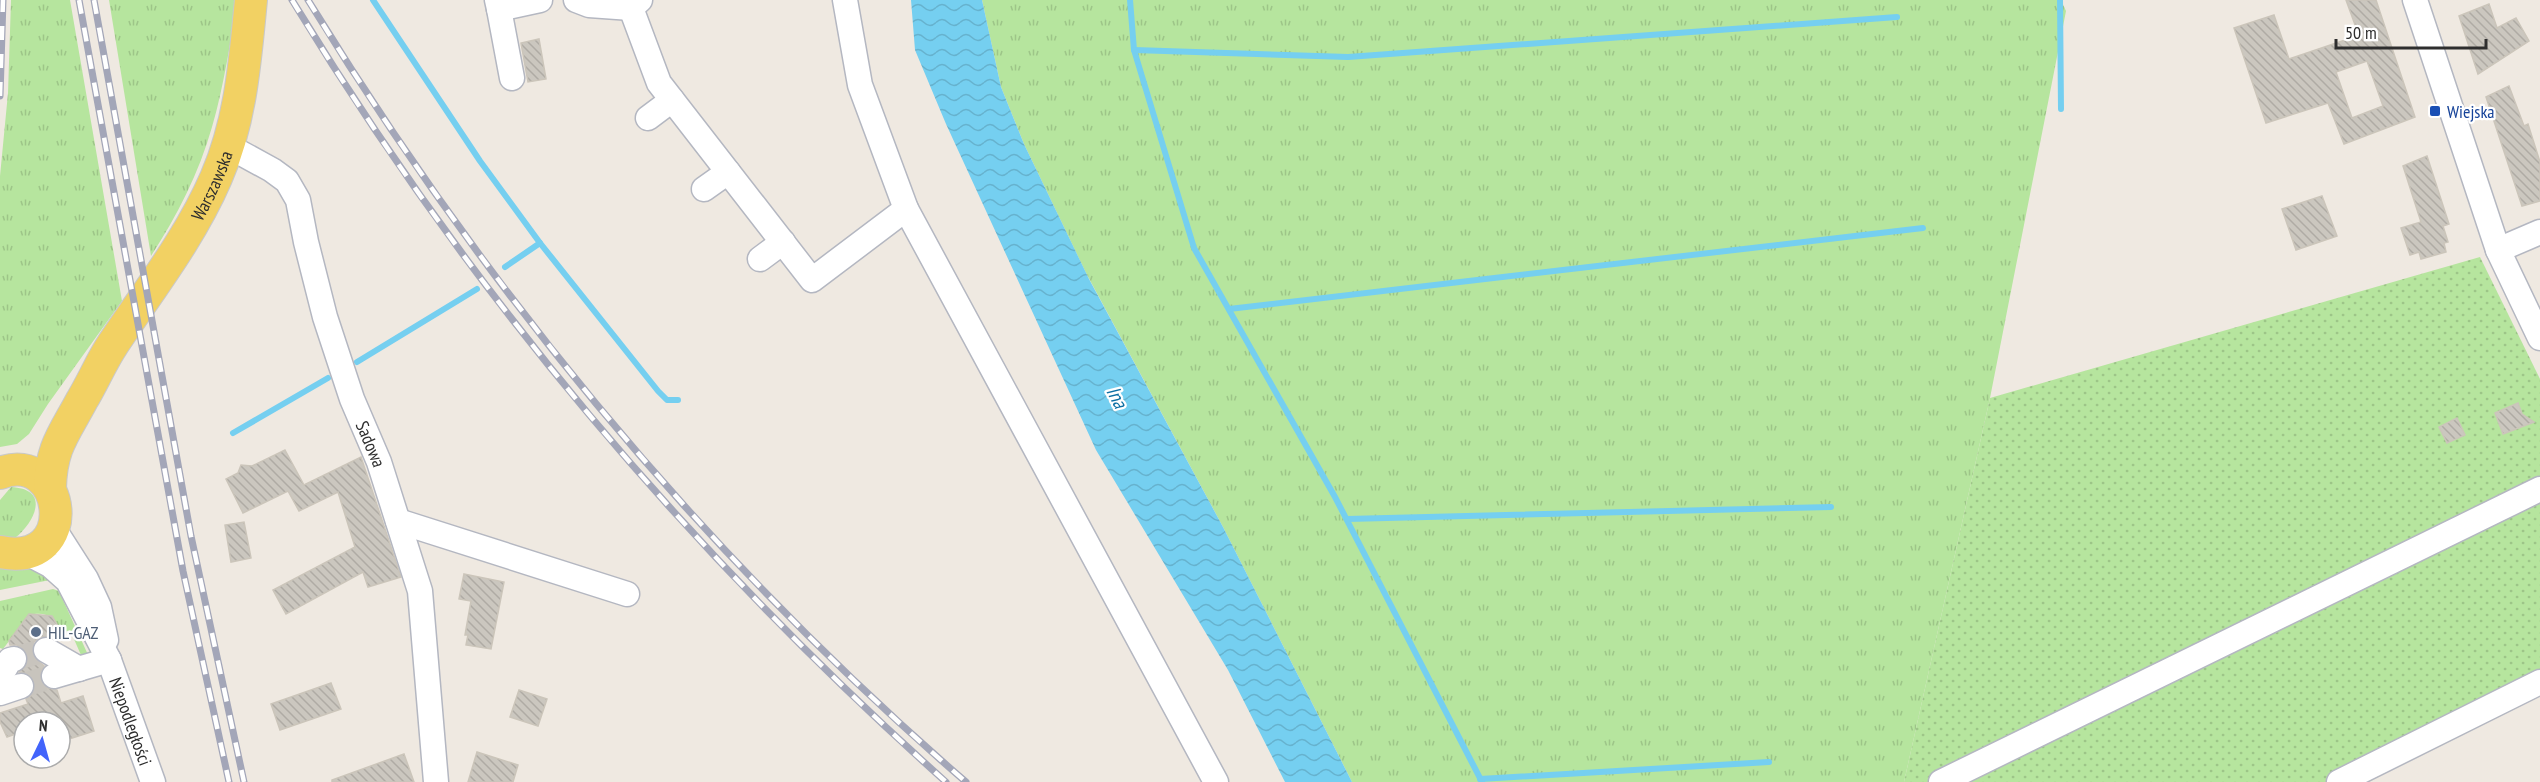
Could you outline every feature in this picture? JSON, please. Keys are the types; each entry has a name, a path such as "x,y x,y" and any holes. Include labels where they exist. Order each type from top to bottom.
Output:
{"main road":[{"name":"Warszawska","path":"54,529 57,509 50,488 57,443 111,346 193,223 216,178 228,147 245,69 251,0"},
{"name":"Warszawska","path":"9,470 111,346"},
{"path":"9,470 34,475 50,488"},
{"path":"13,552 40,547 54,529"}],"street":[{"path":"512,78 498,5 540,0"},
{"path":"576,0 589,5 636,4 659,83 812,280 906,209"},
{"path":"845,0 860,85 906,209 1216,782"},
{"path":"2415,0 2499,250 2540,338"},
{"path":"648,118 672,100"},
{"name":"Sadowa","path":"228,147 272,170 287,181 298,200 325,317 352,399 379,462 420,591 436,782"},
{"path":"705,189 728,172"},
{"path":"2499,250 2540,232"},
{"path":"760,259 783,242"},
{"path":"1941,782 2540,489"},
{"path":"398,521 627,594"},
{"name":"Niepodległości","path":"54,529 86,579 99,607 109,660"},
{"name":"Niepodległości","path":"13,552 50,565 68,581 109,660 153,782"},
{"path":"58,663 109,660"},
{"path":"2339,782 2540,682"}],"green space":[{"path":"11,0 70,0 122,301 29,434 17,444 0,447 0,176 8,93"},
{"path":"109,0 238,0 220,96 207,144 186,194 151,256"},
{"path":"982,0 2061,0 2066,11 1990,398 1904,782 1352,782 1223,527 1086,273 1024,144 1001,87"},
{"path":"2480,257 2540,379 2540,687 2344,782 1904,782 1990,398"},
{"path":"11,487 23,489 31,494 36,507 28,524 15,538 0,536 0,500"},
{"path":"28,566 55,579 0,590 0,567"},
{"path":"53,589 59,591 89,657 84,662 70,630 62,633 53,619 41,614 29,615 3,649 0,648 0,601"}],"water":[{"name":"Ina","path":"911,0 982,0 1001,87 1024,144 1089,279 1223,527 1352,782 1285,782 1228,670 1096,450 946,124 915,50"}],"building":[{"path":"2346,0 2376,0 2415,117 2344,144 2328,103 2266,123 2234,28 2274,15 2289,59 2351,38 2350,35 2358,33","holes":["2367,61 2383,106 2352,118 2336,72"]},
{"path":"2489,4 2497,28 2516,18 2529,41 2478,74 2459,16"},
{"path":"539,39 546,79 528,82 521,43"},
{"path":"2509,86 2524,126 2528,124 2540,162 2540,201 2522,206 2486,97"},
{"path":"2427,156 2449,224 2443,226 2448,242 2444,243 2446,252 2421,259 2419,252 2410,255 2401,228 2421,222 2403,166"},
{"path":"2322,196 2337,236 2296,250 2282,209"},
{"path":"2518,403 2522,414 2534,422 2503,434 2495,413"},
{"path":"2457,418 2465,435 2447,443 2439,427"},
{"path":"285,450 304,485 361,457 401,577 368,587 363,572 286,614 273,590 355,547 338,492 299,511 288,491 243,513 226,479 238,473 241,465 252,466"},
{"path":"244,522 251,558 231,562 225,525"},
{"path":"464,574 504,582 491,649 466,645 468,635 465,635 471,601 459,599"},
{"path":"29,614 52,616 62,633 51,637 39,637 33,643 33,657 44,666 40,672 41,681 45,687 57,690 61,703 83,696 94,731 72,738 72,710 12,710 12,735 7,737 0,722 0,713 28,704 26,699 32,695 35,688 31,676 19,672 28,662 25,650 17,645 10,645 9,641"},
{"path":"331,683 341,709 280,730 271,704"},
{"path":"519,690 547,699 538,726 510,717"},
{"path":"477,752 518,765 513,782 468,782"},
{"path":"404,754 414,782 332,782 332,780"}],"waterway":[{"path":"373,0 480,161 540,243 658,391 667,400 678,400"},
{"path":"1130,0 1134,50 1194,248 1335,497 1482,782"},
{"path":"2060,0 2061,109"},
{"path":"1134,50 1348,57 1897,17"},
{"path":"1229,309 1923,228"},
{"path":"505,267 540,243"},
{"path":"357,362 477,289"},
{"path":"233,433 328,378"},
{"path":"1347,519 1831,507"},
{"path":"1480,779 1769,762"}],"tunnel":[{"path":"14,659 46,650"},
{"path":"21,686 54,676"}],"railway":[{"path":"0,96 3,0"},
{"path":"79,0 183,571 229,782"},
{"path":"94,0 191,536 244,782"},
{"path":"292,0 361,109 434,215 510,317 590,415 673,511 760,604 851,694 946,782"},
{"path":"308,0 377,108 450,214 527,317 607,416 691,513 779,606 871,696 966,782"}],"place":[{"name":"Wiejska","path":"2435,111"},
{"name":"HIL-GAZ","path":"36,632"}]}
